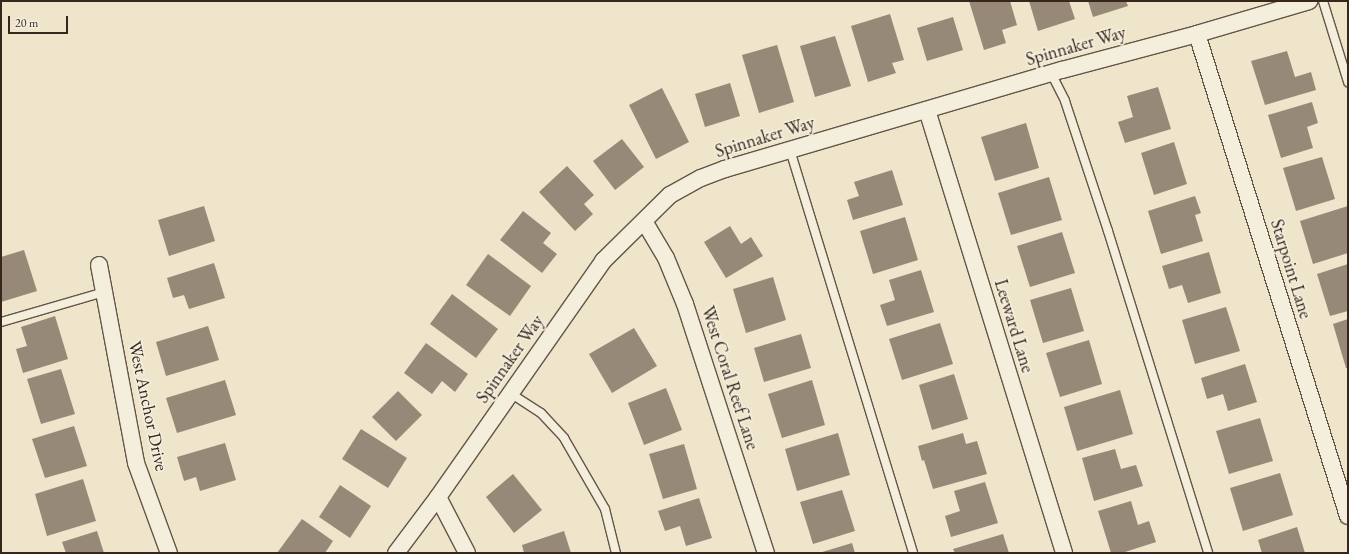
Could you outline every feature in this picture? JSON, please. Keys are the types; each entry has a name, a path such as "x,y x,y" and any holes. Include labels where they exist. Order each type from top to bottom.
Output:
{"street":[{"name":"Spinnaker Way","path":"396,553 438,497 603,261 670,195 701,178 790,150 1051,73 1197,34 1309,1"},
{"name":"Starpoint Lane","path":"1197,34 1348,516"},
{"name":"Leeward Lane","path":"927,110 1064,553"},
{"name":"West Coral Reef Lane","path":"644,221 666,258 685,304 766,553"},
{"name":"West Anchor Drive","path":"99,265 136,463 169,553"},
{"path":"438,497 467,553"}],"lane":[{"path":"1323,1 1348,82"},
{"path":"1051,73 1065,101 1103,217 1208,553"},
{"path":"790,150 913,553"},
{"path":"1,322 104,292"},
{"path":"510,392 541,413 564,438 605,509 616,553"}],"building":[{"path":"969,1 1010,1 1017,25 1002,30 1006,43 984,50"},
{"path":"1029,1 1069,1 1075,19 1038,31"},
{"path":"1088,1 1126,1 1128,6 1093,17"},
{"path":"890,14 904,60 892,63 896,73 868,82 851,26"},
{"path":"953,17 963,50 927,61 917,28"},
{"path":"835,36 851,86 815,97 800,46"},
{"path":"777,45 794,102 759,113 742,55"},
{"path":"1287,51 1295,77 1311,72 1316,90 1265,105 1251,61"},
{"path":"730,83 740,116 705,127 695,94"},
{"path":"1158,87 1171,129 1125,143 1118,122 1133,117 1127,96"},
{"path":"662,88 689,142 656,159 629,105"},
{"path":"1312,102 1318,123 1307,127 1313,148 1281,158 1268,115"},
{"path":"1026,123 1039,168 995,181 981,137"},
{"path":"622,139 644,167 615,190 593,161"},
{"path":"1174,142 1187,184 1154,195 1141,153"},
{"path":"1322,157 1335,199 1296,211 1283,168"},
{"path":"567,166 594,195 584,204 593,214 575,231 539,192"},
{"path":"892,170 903,205 853,220 847,200 859,196 854,182"},
{"path":"1049,177 1062,220 1011,235 998,193"},
{"path":"1195,196 1201,213 1195,215 1203,241 1161,254 1148,211"},
{"path":"204,206 215,241 169,256 158,220"},
{"path":"1348,206 1348,253 1313,264 1300,221"},
{"path":"523,211 551,233 543,243 557,254 542,273 500,240"},
{"path":"905,217 918,260 873,274 860,231"},
{"path":"730,226 741,244 751,237 763,256 726,278 704,242"},
{"path":"1062,232 1075,273 1030,287 1017,246"},
{"path":"24,250 37,291 1,302 1,257"},
{"path":"1209,252 1221,293 1188,303 1182,285 1169,289 1162,266"},
{"path":"488,254 531,286 510,316 466,285"},
{"path":"214,263 225,298 189,309 184,295 173,298 167,278"},
{"path":"1348,264 1348,311 1330,316 1317,274"},
{"path":"921,270 934,312 887,326 880,305 895,300 889,280"},
{"path":"773,277 786,320 746,333 733,289"},
{"path":"1071,288 1084,331 1043,343 1030,300"},
{"path":"452,294 498,329 476,358 430,324"},
{"path":"1226,307 1240,351 1195,364 1182,320"},
{"path":"55,316 68,359 23,373 16,349 27,346 21,327"},
{"path":"1348,319 1348,368 1346,368 1333,324"},
{"path":"940,323 953,364 902,380 889,339"},
{"path":"208,326 219,360 166,376 156,342"},
{"path":"634,328 657,366 612,393 589,354"},
{"path":"801,334 811,368 764,382 754,348"},
{"path":"1089,340 1102,384 1060,397 1046,353"},
{"path":"426,343 468,374 455,392 442,381 432,394 404,373"},
{"path":"1245,364 1257,402 1228,411 1223,394 1207,399 1201,378"},
{"path":"61,369 75,414 41,424 27,379"},
{"path":"954,374 968,419 932,430 919,385"},
{"path":"225,380 236,415 177,433 166,398"},
{"path":"812,380 825,425 782,438 768,394"},
{"path":"666,388 682,430 644,445 628,403"},
{"path":"1120,390 1133,434 1077,451 1064,407"},
{"path":"398,391 422,415 396,441 372,417"},
{"path":"1260,418 1273,461 1229,474 1216,431"},
{"path":"74,426 87,466 45,478 32,439"},
{"path":"361,429 407,458 388,488 342,459"},
{"path":"838,433 850,475 797,491 785,449"},
{"path":"963,433 966,444 977,441 987,474 933,489 918,446"},
{"path":"225,443 236,480 200,491 196,477 184,481 177,457"},
{"path":"684,444 697,489 663,499 649,454"},
{"path":"1115,449 1121,469 1136,465 1143,486 1094,501 1082,458"},
{"path":"1280,473 1293,515 1243,531 1230,488"},
{"path":"513,474 542,510 514,533 486,497"},
{"path":"83,479 96,521 47,536 35,494"},
{"path":"985,482 998,523 951,537 945,516 960,511 954,491"},
{"path":"340,485 371,506 350,538 319,517"},
{"path":"842,490 855,531 813,544 800,502"},
{"path":"699,498 712,538 686,546 680,526 665,531 658,511"},
{"path":"1131,501 1138,525 1149,521 1156,542 1122,553 1111,553 1098,511"},
{"path":"302,519 333,541 325,553 277,553"},
{"path":"1297,527 1305,553 1262,553 1258,540"},
{"path":"97,531 104,553 66,553 62,542"},
{"path":"564,531 571,553 524,553 522,545"},
{"path":"1003,534 1009,553 955,553 953,549"},
{"path":"852,543 855,553 819,553"}]}
